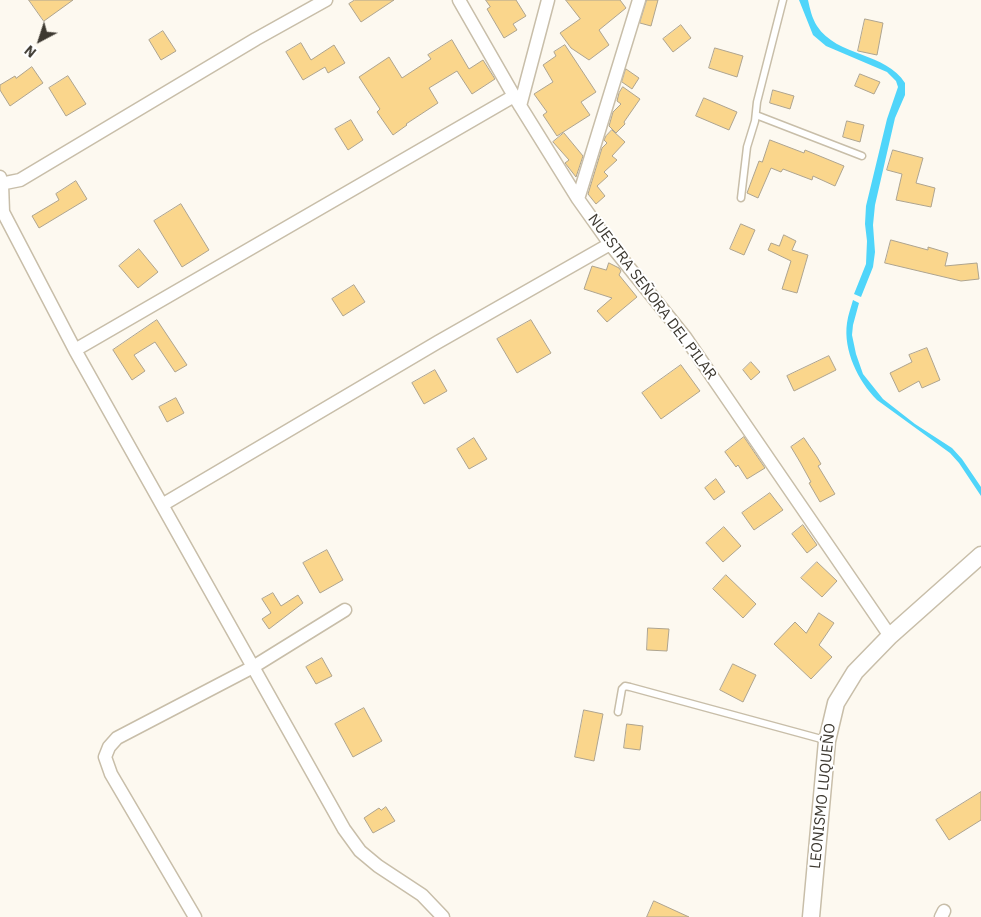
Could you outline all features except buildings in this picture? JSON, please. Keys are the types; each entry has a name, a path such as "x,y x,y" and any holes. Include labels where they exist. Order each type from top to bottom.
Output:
{"street":[{"path":"326,0 256,39 20,180 1,182 3,212 75,350 352,841 360,851 378,866 422,895 443,917"},
{"name":"NUESTRA SEÑORA DEL PILAR","path":"459,0 517,101 578,199 610,244 685,337 890,636"},
{"path":"75,350 517,101 548,0"},
{"path":"578,199 639,0"},
{"path":"162,505 438,342 610,244"},
{"name":"LEONISMO LUQUEÑO","path":"811,917 827,741 834,711 855,672 890,636 981,555"},
{"path":"195,917 110,774 104,758 109,747 117,738 253,667 345,610"}],"lane":[{"path":"741,198 747,147 783,0"},
{"path":"756,115 862,156"},
{"path":"618,712 622,689 625,686 827,741"}],"water":[{"path":"799,0 808,0 815,23 826,36 837,44 886,65 897,73 905,83 905,95 895,118 875,205 873,225 875,252 873,267 861,297 854,294 866,264 866,206 887,119 898,87 896,81 887,72 826,46 813,35"},
{"path":"853,300 859,303 852,335 863,374 883,399 915,424 952,448 981,487 981,496 950,453 877,400 864,384 853,364 847,344 847,323"}]}
